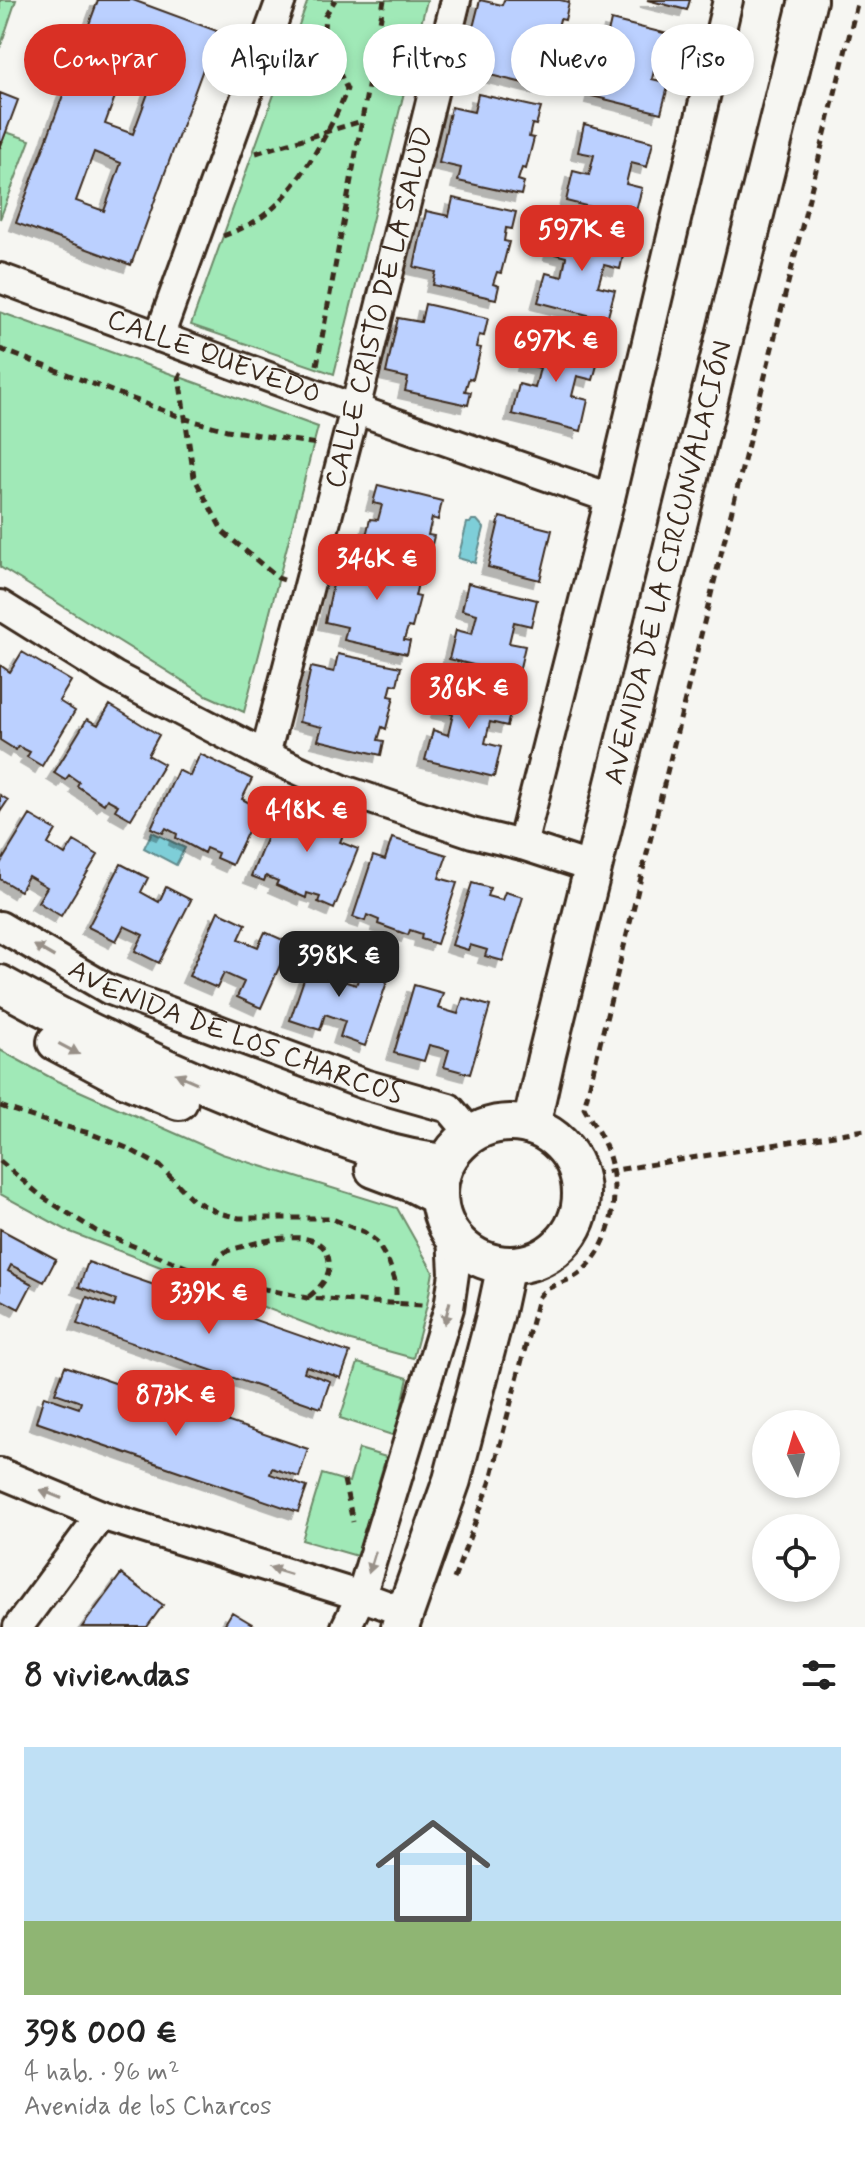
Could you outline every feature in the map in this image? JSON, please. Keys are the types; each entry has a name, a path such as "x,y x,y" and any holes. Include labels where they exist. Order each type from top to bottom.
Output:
{"street":[{"path":"159,337 281,0"},
{"name":"CALLE CRISTO DE LA SALUD","path":"265,755 456,0"},
{"path":"522,845 610,498 728,0"},
{"name":"AVENIDA DE LA CIRCUNVALACIÓN","path":"531,1126 808,0"},
{"name":"CALLE QUEVEDO","path":"0,278 313,394 610,498"},
{"path":"0,605 114,676 265,755 341,789 472,833 593,868"},
{"name":"AVENIDA DE LOS CHARCOS","path":"0,926 108,989 364,1084 449,1108 471,1134"},
{"name":"AVENIDA DE LOS CHARCOS","path":"0,984 139,1057 227,1096 375,1150 421,1161 442,1180"},
{"path":"0,1012 126,1079 220,1119 414,1184 442,1180"},
{"path":"498,1124 531,1126 552,1136 596,1174 581,1189 578,1215 559,1245 543,1257 521,1264 506,1265 485,1260 467,1250 452,1236 442,1217 442,1180 457,1147 471,1134 498,1124"},
{"path":"346,1627 361,1596 449,1308 454,1273 452,1236"},
{"path":"0,1473 101,1515 361,1596 404,1620 452,1480 506,1265"},
{"path":"18,1627 101,1515"}],"path":[{"path":"194,240 222,237 267,213 289,193 338,113 347,89 340,74 322,54 325,16 335,0"},
{"path":"313,394 384,0"},
{"path":"453,1582 490,1483 538,1298 543,1290 578,1275 593,1260 603,1243 614,1210 596,1174 604,1141 584,1108 858,0"},
{"path":"221,165 362,121"},
{"path":"0,349 186,419 227,430 313,444 346,443"},
{"path":"193,350 179,377 194,477 223,532 278,578 308,589"},
{"path":"0,1106 127,1148 160,1166 193,1200 219,1213 239,1218 330,1218 364,1232 376,1241 389,1263 396,1283 396,1304"},
{"path":"596,1174 865,1130"},
{"path":"0,1161 41,1196 96,1231 213,1278 307,1298 449,1308"},
{"path":"213,1278 216,1260 227,1251 275,1239 306,1239 324,1247 329,1262 327,1277 307,1298"},
{"path":"495,1316 531,1322"},
{"path":"344,1480 356,1534"}],"green space":[{"path":"0,0 16,0 0,48"},
{"path":"308,0 427,0 421,24 363,24 363,96 403,96 334,374 191,325 273,96 347,96 347,24 299,24"},
{"path":"6,132 30,140 0,219 0,148"},
{"path":"0,312 318,427 244,712 204,694 0,567"},
{"path":"0,1050 57,1081 222,1154 397,1208 433,1272 413,1358 351,1341 68,1231 0,1194"},
{"path":"358,1363 408,1378 395,1436 340,1418"},
{"path":"359,1449 386,1457 357,1556 302,1540 322,1474 349,1482"}],"water":[{"path":"477,520 484,528 475,563 458,558 467,523"},
{"path":"152,832 185,848 176,865 144,848"}],"building":[{"path":"98,0 133,0 202,25 202,72 131,265 16,223 63,96 115,96 105,124 133,134 147,96 186,96 186,24 89,24","holes":["94,152 121,163 104,211 76,201"]},
{"path":"480,0 502,5 504,0 569,2 565,20 560,19 559,24 511,24 511,80 495,76 495,24 474,24"},
{"path":"647,0 690,0 687,10"},
{"path":"635,26 651,30 651,96 666,96 661,113 592,96 635,96"},
{"path":"0,93 18,100 0,148"},
{"path":"478,96 541,108 536,125 532,124 529,137 534,138 526,169 522,168 518,180 524,182 521,195 458,181 461,168 439,163 451,107 474,112"},
{"path":"584,124 653,142 647,167 631,163 626,184 642,188 634,218 566,201 573,171 589,175 594,155 578,152"},
{"path":"453,198 516,212 512,229 506,228 504,241 509,242 501,273 497,272 493,284 499,286 496,299 433,285 436,272 414,267 426,211 449,216"},
{"path":"557,226 626,243 620,269 604,265 598,286 615,290 607,320 538,302 546,273 562,277 566,257 551,253"},
{"path":"425,304 488,318 484,336 479,335 476,347 481,348 473,379 469,378 465,391 471,392 468,405 405,391 408,378 386,373 398,318 421,322"},
{"path":"531,337 600,354 593,380 577,376 572,396 588,400 581,431 512,414 519,384 535,388 540,368 524,364"},
{"path":"378,485 442,501 438,520 432,518 428,535 434,536 430,553 366,536 370,519 378,520 382,505 373,503"},
{"path":"500,517 552,530 540,580 488,567"},
{"path":"364,553 427,567 423,584 418,583 415,596 420,597 412,628 408,627 404,640 410,641 407,654 344,640 347,627 325,622 337,566 360,571"},
{"path":"468,583 537,600 531,626 514,622 509,643 525,646 518,676 449,659 456,630 472,634 477,614 462,610"},
{"path":"22,652 71,681 59,701 75,711 42,766 27,757 30,752 18,746 16,750 0,740 0,665 10,672"},
{"path":"338,654 401,667 397,685 392,684 389,696 394,697 386,729 382,727 378,740 384,741 381,755 318,740 322,727 299,722 311,667 334,672"},
{"path":"444,684 513,701 507,726 490,722 485,743 501,747 494,777 425,760 433,730 448,735 453,714 438,711"},
{"path":"110,705 159,735 148,755 164,764 131,819 115,810 118,805 107,799 104,804 77,786 79,782 69,775 65,780 54,773 87,719 98,725"},
{"path":"200,754 252,779 242,799 259,808 232,865 216,858 218,853 206,848 204,853 176,838 177,834 166,828 163,833 151,828 178,770 190,776"},
{"path":"0,795 8,800 0,812"},
{"path":"295,800 349,821 340,842 358,849 334,909 318,902 320,897 307,893 306,898 276,885 278,881 266,876 264,881 251,876 275,817 287,822"},
{"path":"30,815 56,830 48,844 65,855 74,841 98,855 61,916 38,902 47,887 28,876 20,891 0,879 0,864"},
{"path":"392,838 447,855 439,878 457,883 437,944 421,939 422,934 410,930 408,935 378,924 379,920 367,915 365,921 353,917 373,856 385,860"},
{"path":"121,864 148,878 141,892 159,902 166,887 191,900 159,963 135,951 143,935 124,926 116,941 88,927"},
{"path":"472,883 490,888 487,896 502,900 505,892 523,897 503,961 485,956 487,950 470,945 468,950 452,945"},
{"path":"218,911 246,924 239,939 258,947 265,932 290,943 261,1008 237,997 244,982 224,973 217,988 189,976"},
{"path":"313,953 342,963 337,979 356,985 362,970 388,979 365,1046 340,1037 345,1021 325,1014 320,1030 290,1020"},
{"path":"414,985 443,993 438,1008 458,1014 463,998 490,1006 470,1074 444,1067 449,1050 429,1045 424,1061 394,1053"},
{"path":"0,1229 56,1259 44,1282 11,1265 8,1271 32,1284 19,1309 0,1299"},
{"path":"88,1262 350,1353 341,1378 306,1366 304,1372 330,1381 321,1408 77,1324 87,1297 114,1307 116,1300 79,1287"},
{"path":"65,1366 308,1449 299,1477 272,1468 270,1474 307,1487 298,1512 36,1422 44,1396 79,1408 81,1402 55,1393"},
{"path":"121,1574 163,1605 147,1627 82,1627"},
{"path":"232,1612 257,1627 223,1627"}]}
